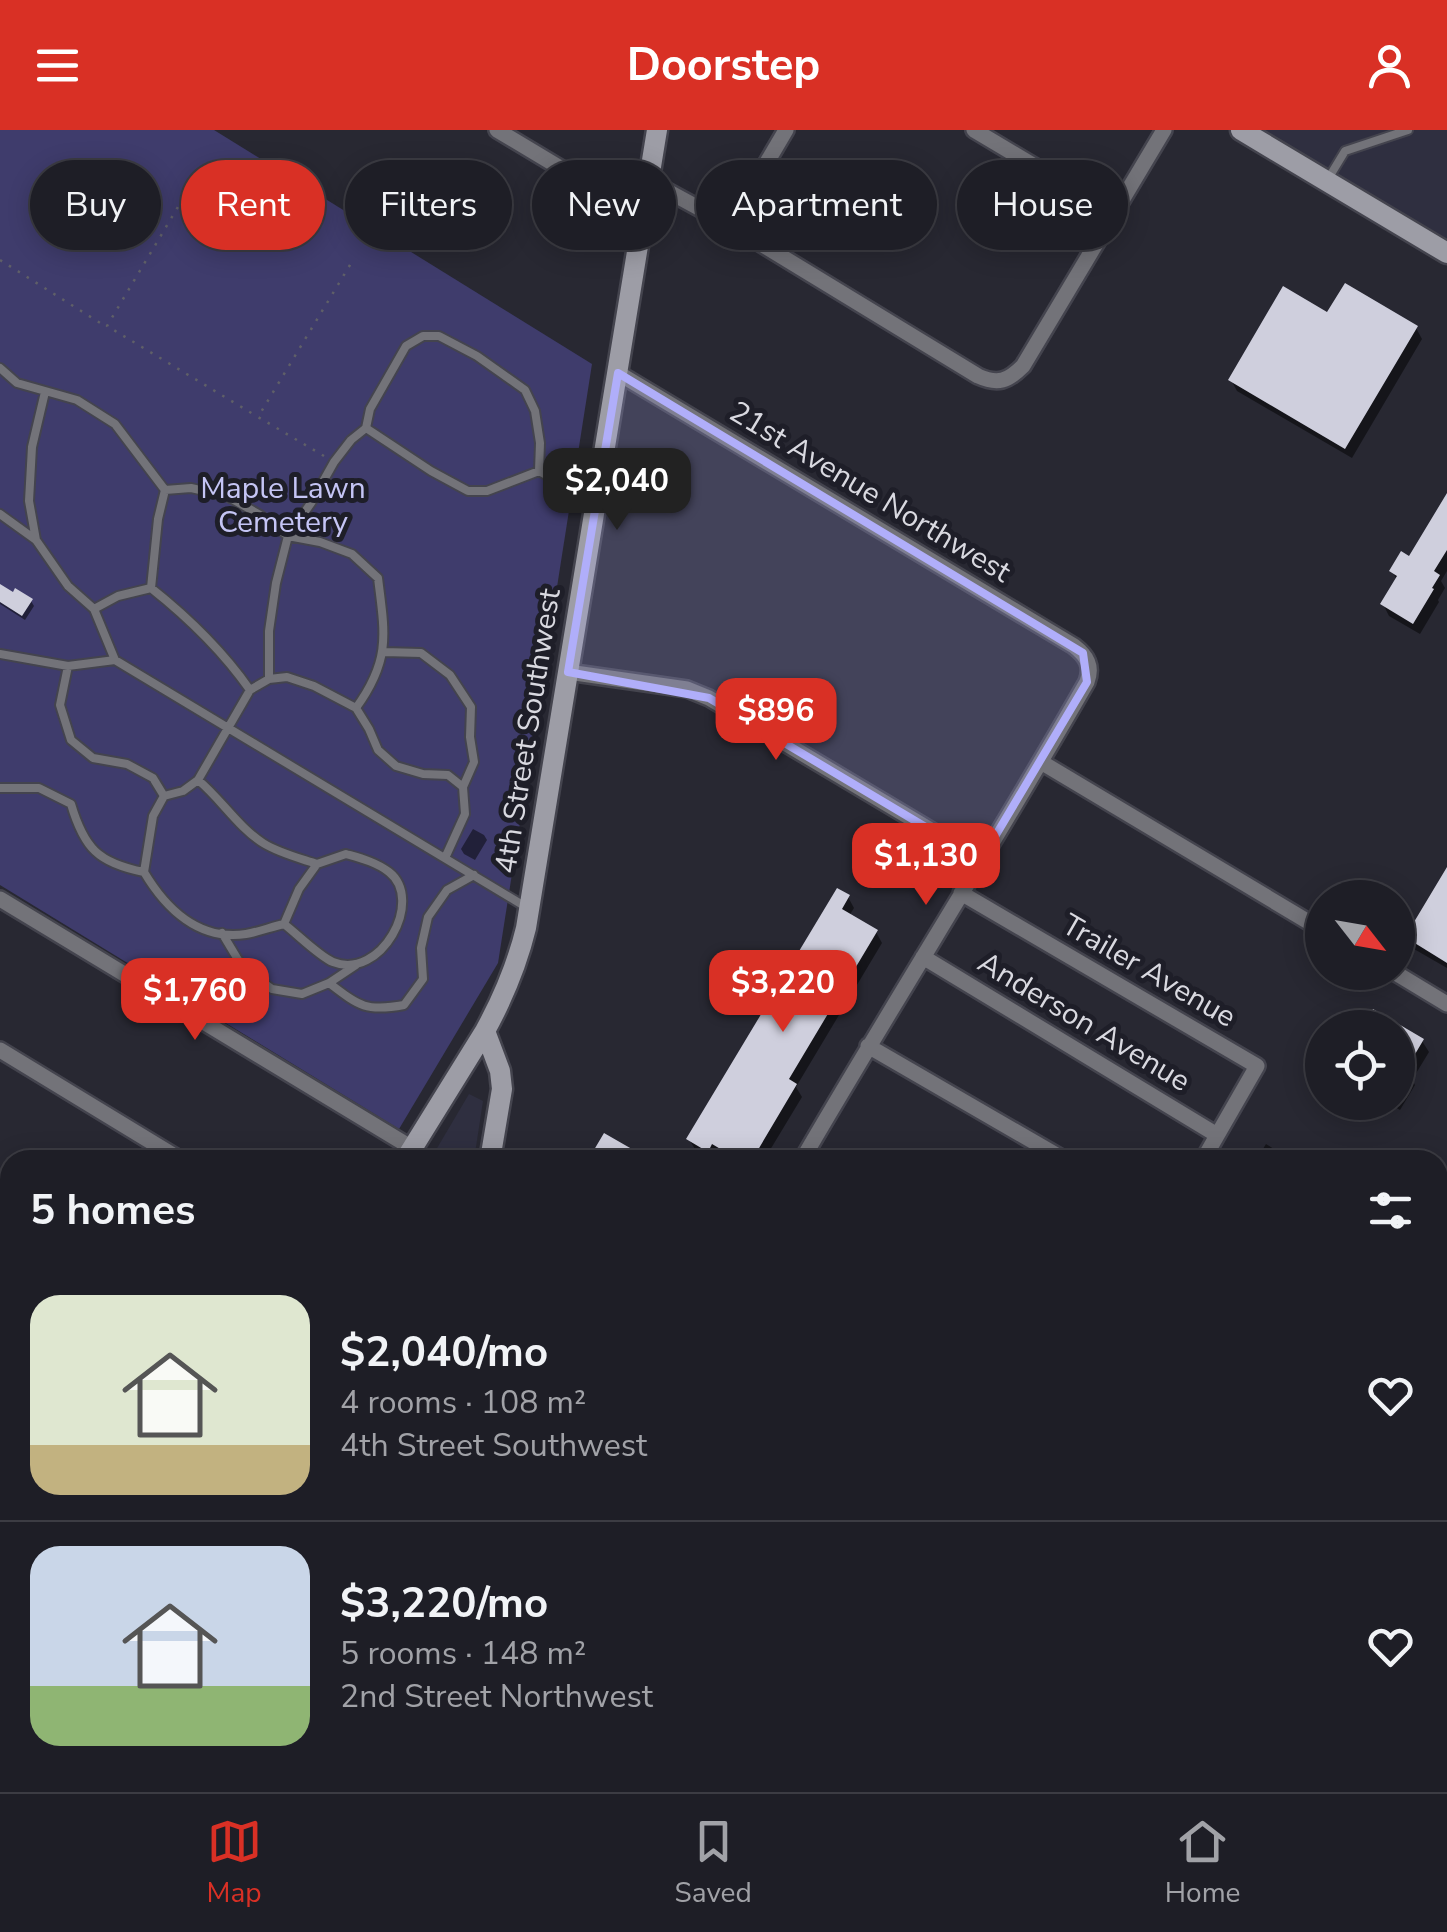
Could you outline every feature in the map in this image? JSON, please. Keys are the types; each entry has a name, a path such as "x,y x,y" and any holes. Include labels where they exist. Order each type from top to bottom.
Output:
{"street":[{"path":"497,130 547,160"},
{"name":"4th Street Southwest","path":"652,160 657,130"},
{"path":"768,160 786,130"},
{"path":"974,130 1024,160"},
{"path":"1128,189 1164,130"},
{"path":"1240,130 1447,253"},
{"name":"4th Street Southwest","path":"411,1150 485,1031 508,985 528,919 637,250"},
{"path":"771,250 978,376 999,382 1012,377 1022,366 1091,250"},
{"name":"21st Avenue Northwest","path":"618,373 1083,653 1090,673 1087,682 1041,762"},
{"path":"568,672 687,689 709,698 981,860"},
{"path":"808,1150 1041,762 1305,920"},
{"name":"Trailer Avenue","path":"962,893 1257,1066 1217,1135"},
{"path":"0,899 403,1150"},
{"name":"Anderson Avenue","path":"923,956 1217,1135"},
{"path":"1415,985 1447,1004"},
{"path":"485,1031 500,1071 502,1090 492,1150"},
{"path":"868,1046 1048,1150"},
{"path":"0,1050 165,1150"},
{"path":"1209,1150 1217,1135"}],"lane":[{"path":"1327,181 1345,151 1410,130"},
{"path":"269,679 269,631 288,536 334,462 366,428 370,409 406,346 423,336 439,336 477,356 525,390 535,411 540,472"},
{"path":"0,368 17,382 76,400 116,424 165,490"},
{"path":"36,540 29,501 32,447 45,392"},
{"path":"366,428 468,491 487,491 540,472 596,503"},
{"path":"165,490 191,488 226,496 288,536 352,554 378,578 384,652 372,687 356,708"},
{"path":"152,588 158,518 165,490"},
{"path":"0,514 36,540 68,586 94,609 115,660 474,876 528,919"},
{"path":"94,609 118,596 152,588"},
{"path":"152,588 208,636 250,690"},
{"path":"384,652 421,653 450,675 471,707 474,762 463,787 466,814 445,858"},
{"path":"0,654 68,666 115,660"},
{"path":"68,666 60,706 72,740 94,758 127,764 153,778 164,796"},
{"path":"284,924 243,935 206,932 157,895 144,872 153,816 164,796 183,791 198,780 250,690 269,679 288,677 314,686 356,708 378,750 396,766 423,774 448,775 463,787"},
{"path":"198,780 264,844 317,864"},
{"path":"0,788 40,788 71,804 78,829 94,852 119,867 144,872"},
{"path":"222,934 243,968 272,989 302,994 330,983 382,950 398,928 402,895 392,874 346,854 317,864 299,890 284,924"},
{"path":"330,983 353,1002 376,1010 404,1005 422,979 428,917 448,890 474,876"},
{"path":"284,924 332,962 356,965"}],"path":[{"path":"106,326 181,202"},
{"path":"0,260 334,462"},
{"path":"258,416 354,260"}],"highlighted area":[{"path":"618,373 1083,653 1087,682 981,860 709,698 568,672"}],"shaded area":[{"path":"1259,130 1447,130 1447,239"},
{"path":"469,1094 483,1101 476,1150 436,1150"}],"green space":[{"name":"Maple Lawn Cemetery","path":"0,130 214,130 262,160 181,160 181,250 325,250 325,199 345,211 345,250 408,250 592,364 498,963 399,1129 0,885"}],"building":[{"path":"1345,283 1418,326 1345,449 1228,380 1283,286 1327,312"},
{"path":"1447,493 1447,550 1434,571 1440,575 1434,589 1413,624 1380,604 1397,576 1389,571 1401,551 1409,556"},
{"path":"0,584 33,599 22,616 0,602"},
{"path":"1447,867 1447,963 1415,943 1415,920"},
{"path":"837,888 850,895 842,909 878,930 789,1079 797,1084 758,1150 722,1150 712,1144 705,1150 686,1139"},
{"path":"1415,1034 1424,1039 1415,1054"},
{"path":"604,1133 634,1150 594,1150"}]}
